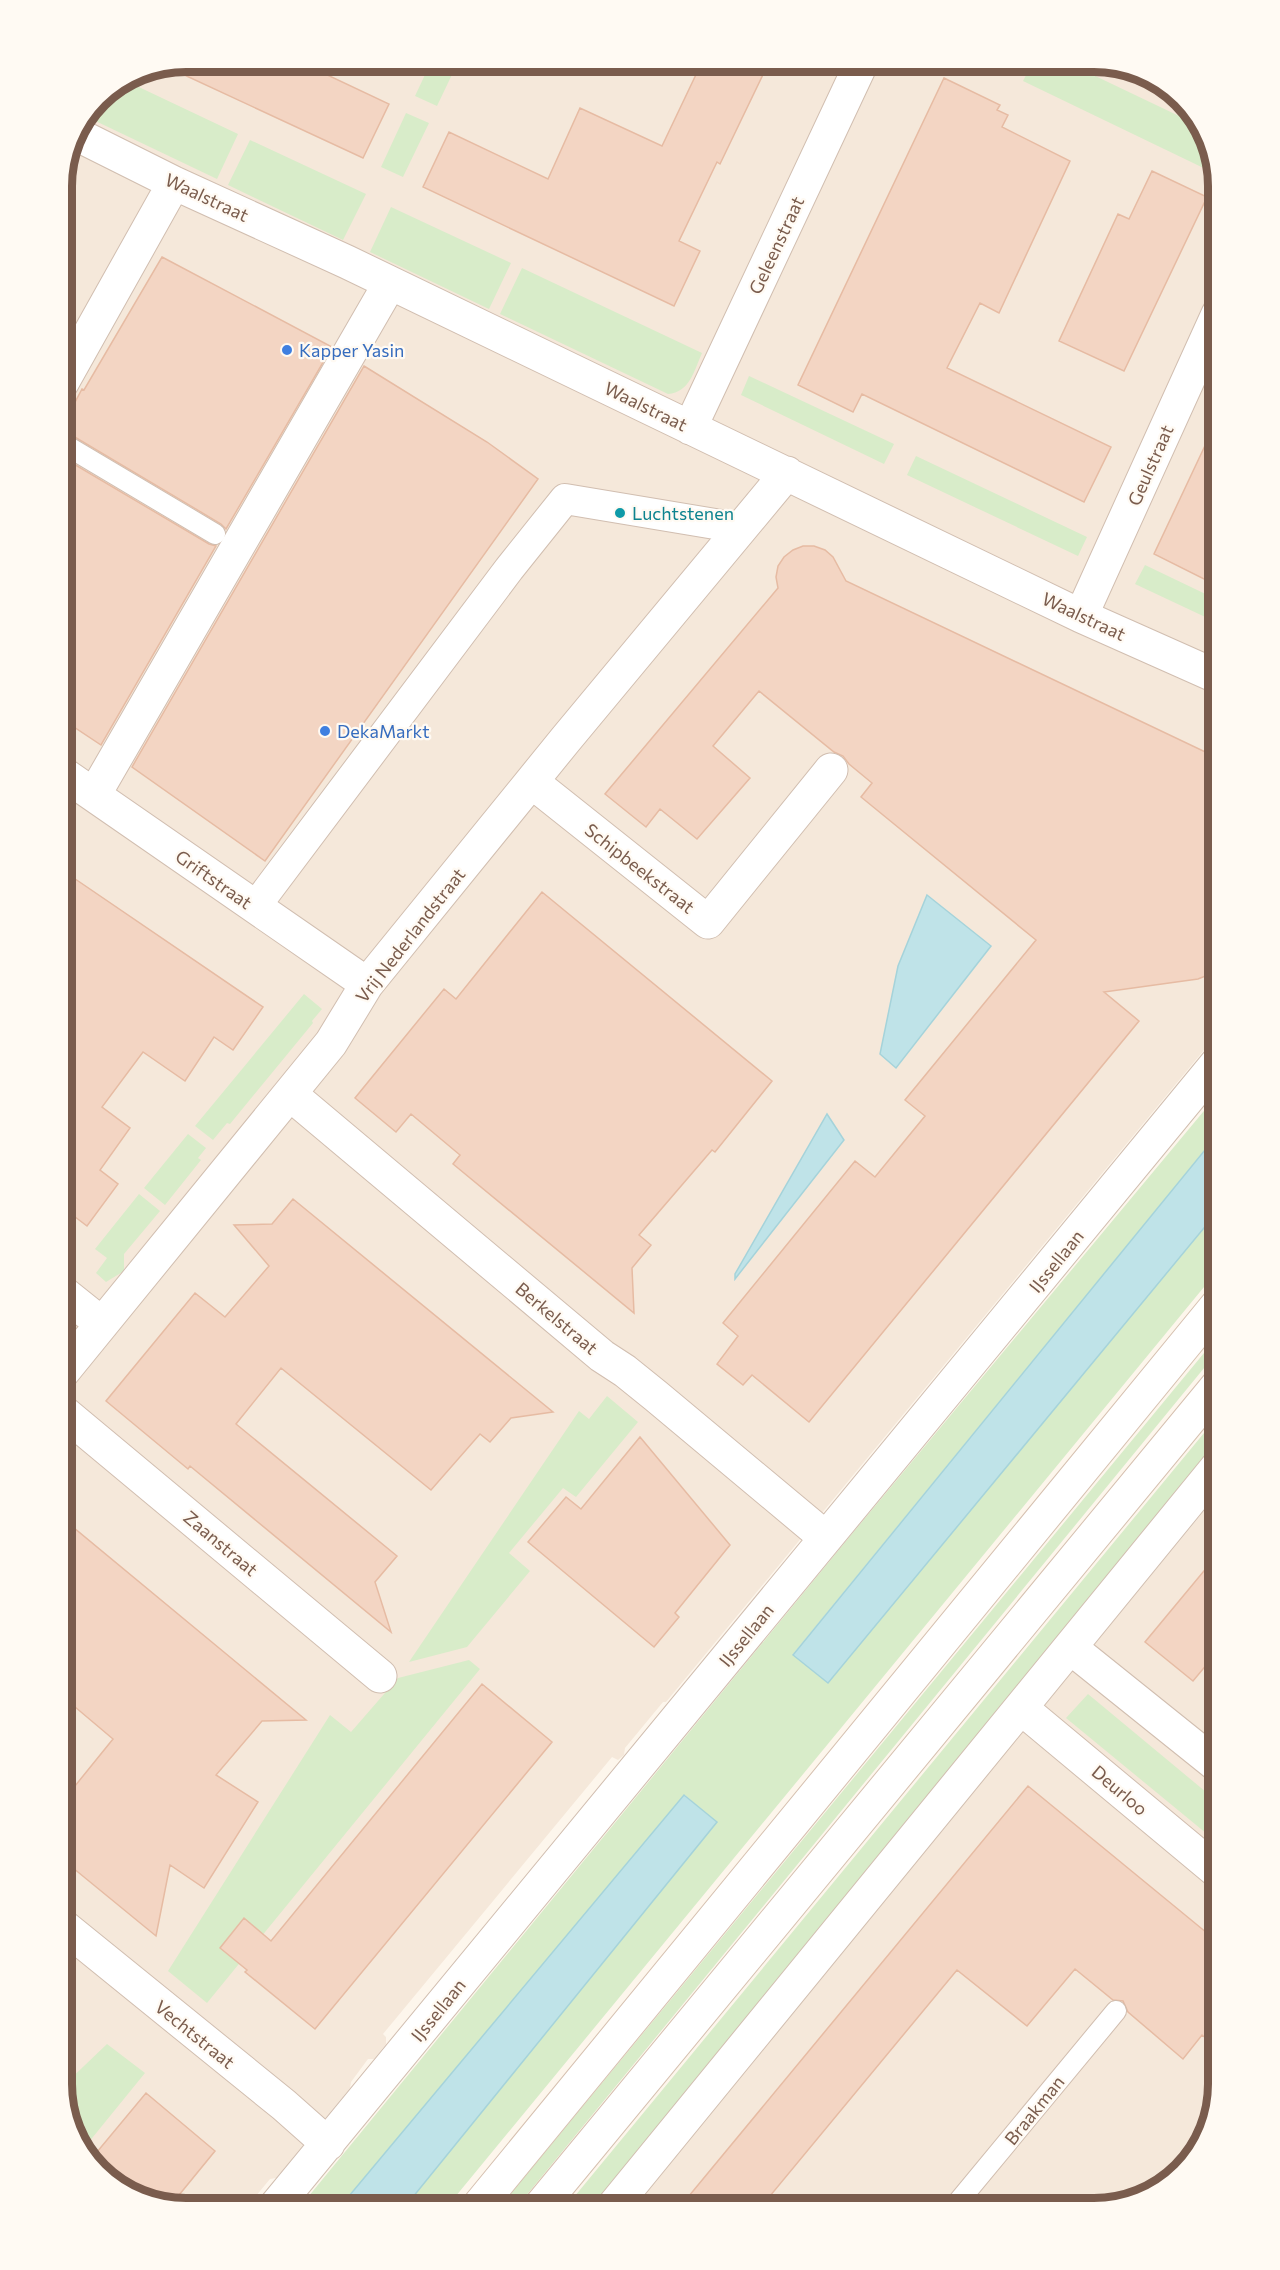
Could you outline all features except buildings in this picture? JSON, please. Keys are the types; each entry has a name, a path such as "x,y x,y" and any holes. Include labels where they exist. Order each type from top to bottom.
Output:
{"street":[{"name":"Geleenstraat","path":"690,428 857,72"},
{"name":"Waalstraat","path":"83,137 174,183 390,283 787,473 1081,616 1208,673"},
{"path":"72,365 174,183"},
{"path":"94,795 390,283"},
{"name":"Geulstraat","path":"1081,616 1208,336"},
{"name":"Vrij Nederlandstraat","path":"72,1361 331,1043 368,984 739,528 787,473"},
{"path":"255,907 509,568 565,499 739,528"},
{"name":"Schipbeekstraat","path":"532,782 708,922 831,770"},
{"name":"Griftstraat","path":"72,780 368,984"},
{"name":"IJssellaan","path":"282,2198 1208,1074"},
{"name":"Berkelstraat","path":"290,1094 602,1356 648,1390 826,1538"},
{"path":"72,1300 102,1324"},
{"path":"485,2198 1208,1316"},
{"path":"547,2198 1208,1397"},
{"name":"Zaanstraat","path":"72,1419 380,1676"},
{"path":"620,2198 1208,1479"},
{"path":"1071,1648 1208,1758"},
{"name":"Deurloo","path":"1021,1708 1208,1864"},
{"name":"Vechtstraat","path":"72,1933 284,2105 328,2144"}],"lane":[{"path":"72,449 215,534"},
{"name":"Braakman","path":"961,2198 1116,2011"}],"shaded area":[{"path":"186,72 1102,72 1131,78 1164,95 1185,116 1202,149 1208,178 1208,1045 666,1702 663,1702 625,1748 624,1755 618,1760 612,1757 383,2034 386,2037 386,2044 374,2059 368,2059 351,2082 350,2088 276,2178 270,2179 254,2198 178,2198 149,2192 116,2175 95,2154 78,2121 73,2099 72,178 81,142 95,116 116,95 149,78"},
{"path":"1208,1506 1208,2084 1202,2121 1189,2148 1180,2159 1164,2175 1151,2183 1124,2194 1109,2197 638,2198"}],"green space":[{"path":"426,72 453,72 437,106 415,96"},
{"path":"1028,72 1087,72 1187,120 1202,149 1207,170 1023,81"},
{"path":"134,85 238,134 217,179 93,120 116,95"},
{"path":"406,113 429,123 403,177 381,167"},
{"path":"250,140 366,194 343,240 228,185"},
{"path":"391,207 511,263 489,309 370,252"},
{"path":"522,268 702,353 690,380 681,389 668,394 500,314"},
{"path":"749,376 894,444 884,464 741,395"},
{"path":"916,456 1087,537 1078,556 907,475"},
{"path":"1145,565 1208,595 1208,618 1135,584"},
{"path":"304,994 322,1009 230,1124 227,1123 213,1140 195,1126"},
{"path":"1208,1106 1208,1146 793,1654 828,1683 1208,1223 1208,1282 454,2198 412,2198 716,1822 685,1795 347,2198 307,2198 851,1535"},
{"path":"188,1134 206,1148 198,1158 201,1160 165,1205 144,1188"},
{"path":"139,1194 160,1211 124,1254 124,1271 106,1282 96,1273 107,1258 95,1249"},
{"path":"1208,1348 1208,1363 524,2198 507,2198"},
{"path":"607,1396 638,1422 576,1497 563,1488 509,1553 530,1571 467,1647 409,1662 579,1411 589,1419"},
{"path":"1208,1428 1208,1462 602,2198 573,2198"},
{"path":"469,1660 480,1669 207,2003 168,1971 330,1715 351,1732 398,1678"},
{"path":"1088,1694 1208,1794 1208,1835 1066,1718"},
{"path":"107,2044 145,2073 88,2143 74,2107 72,2077"}],"water":[{"path":"927,895 991,946 896,1068 880,1054 898,966"},
{"path":"827,1114 844,1140 735,1279 735,1274"},
{"path":"1208,1146 1208,1223 828,1683 793,1655"},
{"path":"684,1795 717,1822 412,2198 347,2198"}],"place":[{"name":"Kapper Yasin","path":"287,350"},
{"name":"Luchtstenen","path":"620,513"},
{"name":"DekaMarkt","path":"325,731"}]}
